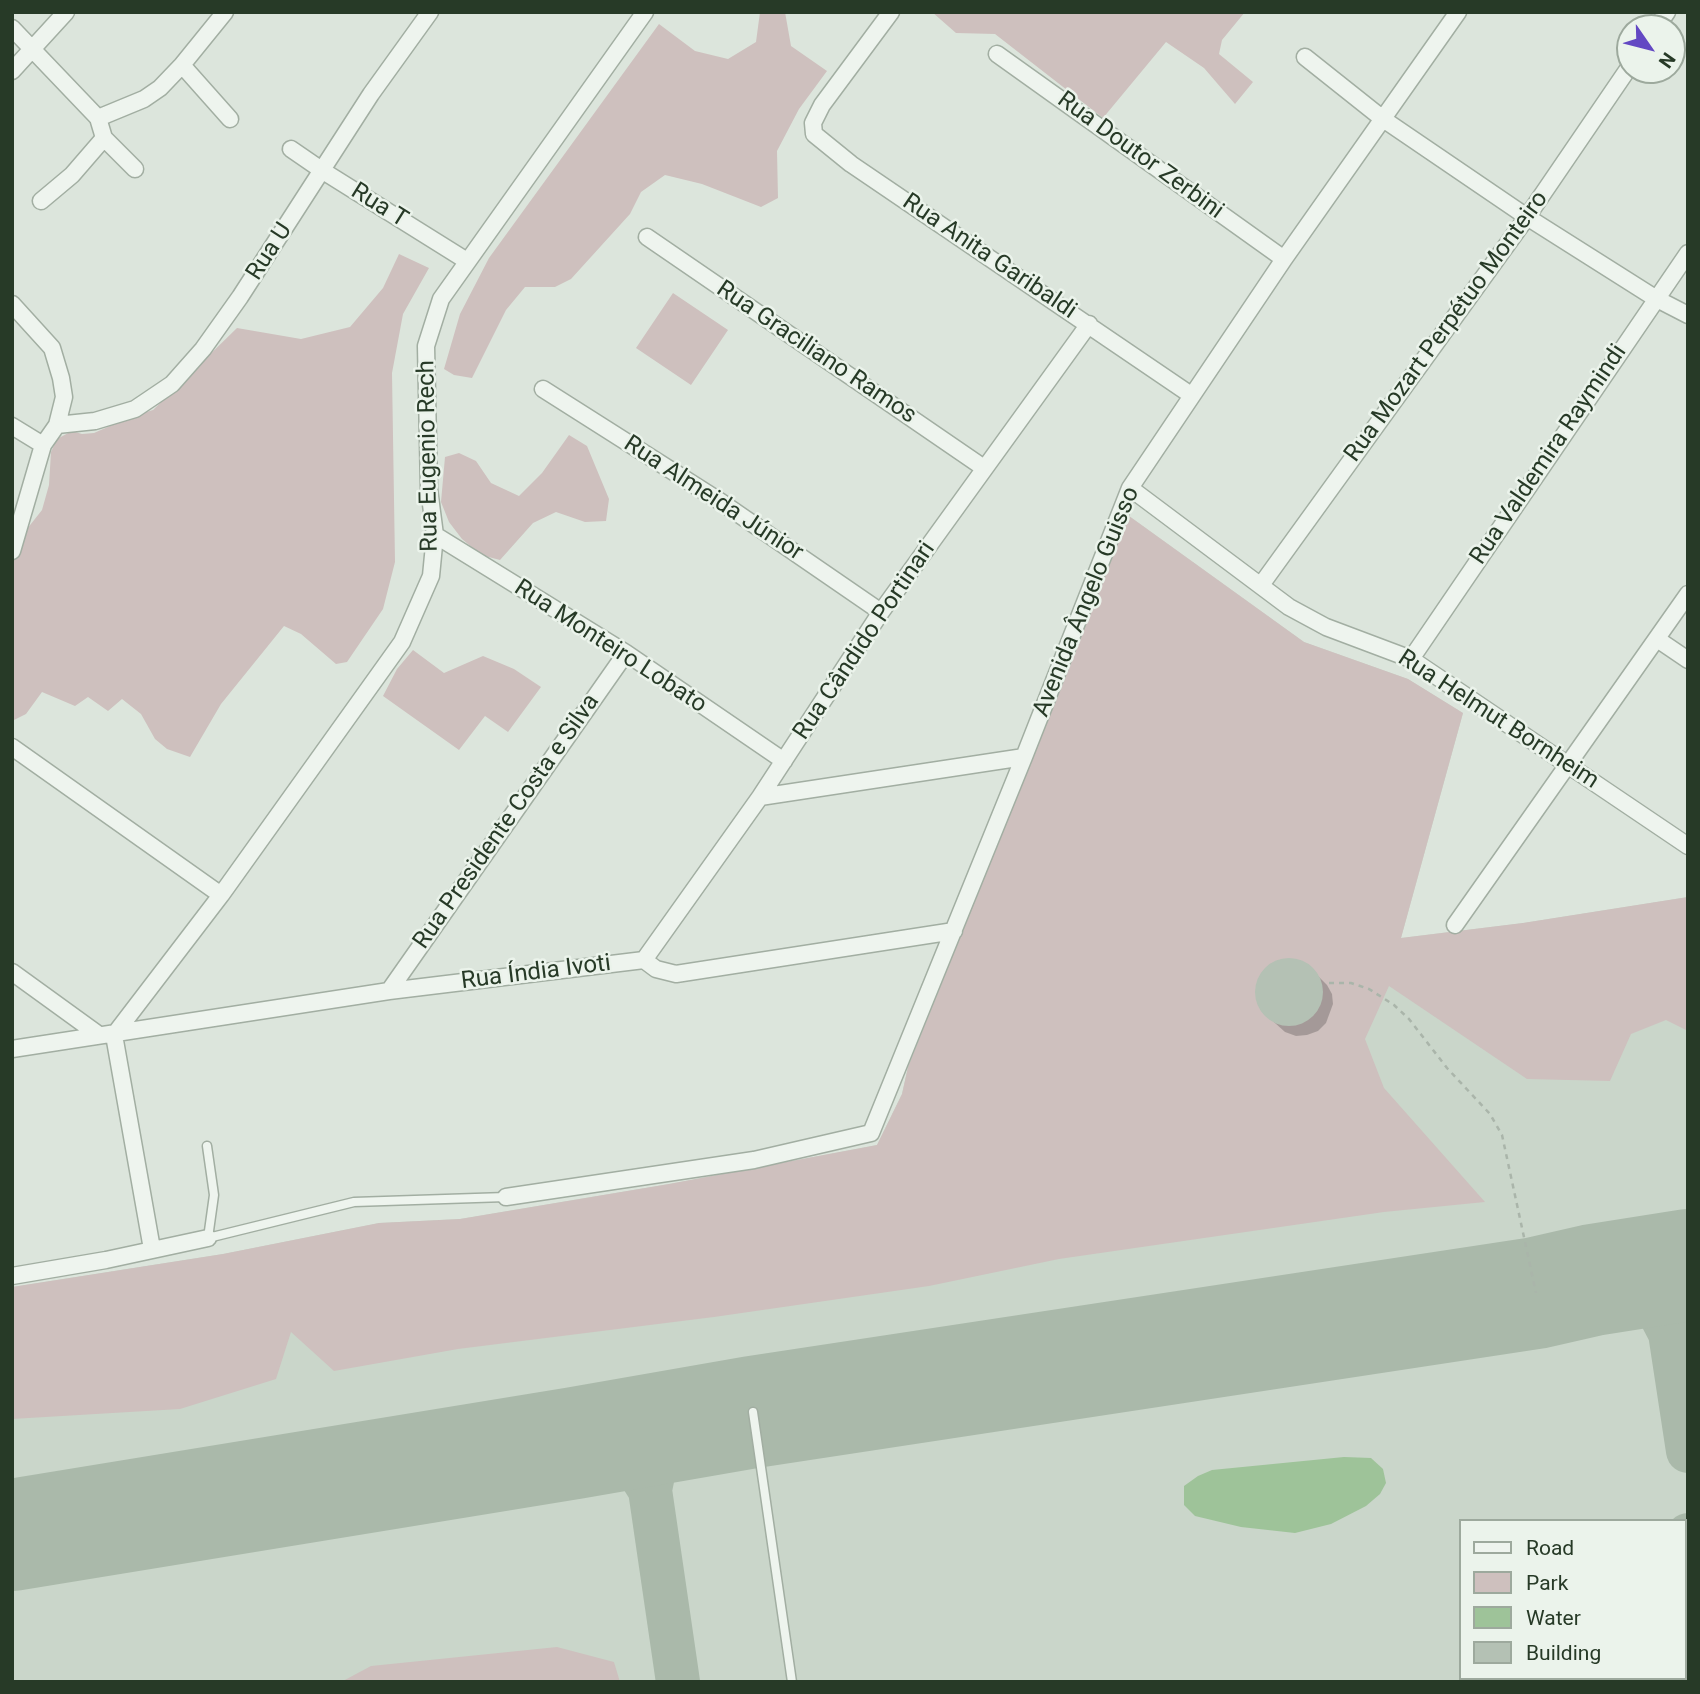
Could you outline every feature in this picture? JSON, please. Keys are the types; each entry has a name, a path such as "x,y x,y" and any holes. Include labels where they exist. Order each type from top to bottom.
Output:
{"street":[{"path":"12,71 66,12"},
{"path":"98,118 144,99 160,88 225,12"},
{"name":"Rua U","path":"57,425 95,421 135,409 172,384 203,349 240,297 323,172 370,94 430,12"},
{"name":"Rua Eugenio Rech","path":"106,1035 221,894 402,642 431,576 435,535 429,489 426,346 440,299 645,12"},
{"name":"Rua Anita Garibaldi","path":"891,12 822,105 813,123 814,134 851,164 1191,395"},
{"name":"Avenida Ângelo Guisso","path":"506,1197 754,1160 871,1133 1130,488 1284,259 1458,12"},
{"path":"12,28 98,118 104,138 135,169"},
{"name":"Rua Doutor Zerbini","path":"997,54 1284,259"},
{"path":"1305,57 1383,119 1527,216 1655,298 1688,314"},
{"path":"182,65 230,119"},
{"name":"Rua Mozart Perpétuo Monteiro","path":"1261,585 1527,216 1618,84"},
{"path":"41,201 72,174 104,138"},
{"name":"Rua T","path":"291,149 323,172 467,261"},
{"name":"Rua Graciliano Ramos","path":"647,237 984,468"},
{"name":"Rua Valdemira Raymindi","path":"1411,659 1688,253"},
{"path":"12,304 51,348 63,387 62,407 57,425 43,445 12,551"},
{"name":"Rua Cândido Portinari","path":"644,960 760,797 881,612 1088,324"},
{"name":"Rua Almeida Júnior","path":"543,389 721,502 881,612"},
{"path":"12,426 43,445"},
{"name":"Rua Helmut Bornheim","path":"1130,488 1289,607 1326,627 1411,659 1688,846"},
{"name":"Rua Monteiro Lobato","path":"435,535 626,653 784,761"},
{"path":"1455,925 1688,594"},
{"path":"1657,639 1688,660"},
{"name":"Rua Presidente Costa e Silva","path":"389,991 626,653"},
{"path":"12,747 221,894"},
{"path":"760,797 1024,757"},
{"name":"Rua Índia Ivoti","path":"12,1049 389,991 644,960 656,969 676,974 954,931"},
{"path":"12,972 106,1035 152,1249"},
{"path":"12,1276 106,1260 208,1238"}],"lane":[{"path":"207,1146 214,1195 208,1238 354,1202 506,1197"},
{"path":"753,1412 792,1682"}],"path":[{"path":"1329,983 1351,983 1369,989 1394,1005 1490,1114 1502,1135 1536,1293"}],"shaded area":[{"path":"1129,516 1304,642 1408,679 1463,713 1401,938 1523,923 1688,897 1688,1682 12,1682 12,1287 223,1254 379,1223 460,1219 877,1145 902,1094 908,1067"}],"green space":[{"path":"760,12 785,12 791,46 827,71 799,109 777,151 778,198 761,207 702,184 665,175 641,192 630,214 571,279 555,287 525,287 506,310 472,378 454,375 444,369 460,314 489,258 659,24 695,51 728,59 756,42"},
{"path":"932,12 1245,12 1222,40 1219,54 1253,82 1235,104 1204,68 1166,42 1103,118 995,34 956,33"},
{"path":"399,254 429,268 403,314 392,373 395,562 383,609 347,662 336,664 301,634 284,626 221,704 190,757 167,749 155,739 141,714 122,699 108,711 88,697 75,706 42,692 26,714 12,721 12,560 22,547 23,534 42,510 49,485 51,452 57,439 72,431 94,433 153,410 237,328 301,339 350,327 383,288"},
{"path":"673,293 728,330 691,385 636,348"},
{"path":"569,435 587,446 609,499 606,521 585,522 556,512 533,523 500,560 481,555 462,539 449,522 441,502 445,457 459,453 476,461 491,483 519,496 542,473"},
{"path":"1129,516 1304,642 1408,679 1463,713 1401,938 1523,923 1688,897 1688,1031 1666,1020 1631,1034 1610,1081 1527,1079 1389,986 1365,1039 1384,1088 1485,1202 1384,1212 1059,1259 929,1286 714,1317 458,1349 334,1371 291,1332 276,1379 180,1409 12,1419 12,1287 223,1254 379,1223 460,1219 877,1145 902,1094 908,1067"},
{"path":"413,650 444,673 483,656 514,669 541,687 508,732 485,716 459,750 383,696 397,669"},
{"path":"557,1647 614,1662 620,1682 341,1682 371,1666"}],"water":[{"path":"1344,1457 1371,1458 1383,1469 1386,1483 1380,1494 1366,1506 1331,1524 1295,1533 1241,1527 1195,1516 1184,1505 1184,1486 1212,1470"}],"building":[{"path":"1289,958 1302,961 1313,968 1320,979 1323,992 1320,1005 1313,1016 1302,1023 1289,1026 1276,1023 1265,1016 1258,1005 1255,992 1258,979 1265,968 1276,961"}],"taxiway":[{"path":"1593,1280 1627,1286 1642,1295 1658,1310 1670,1333"},
{"path":"1688,1285 1675,1307 1670,1333 1688,1451"},
{"path":"678,1682 650,1490 654,1470 665,1448 685,1430 702,1420"},
{"path":"575,1443 607,1449 618,1454 636,1468 650,1490"}],"runway":[{"path":"12,1535 753,1412 1536,1293 1593,1280 1688,1265"}]}
